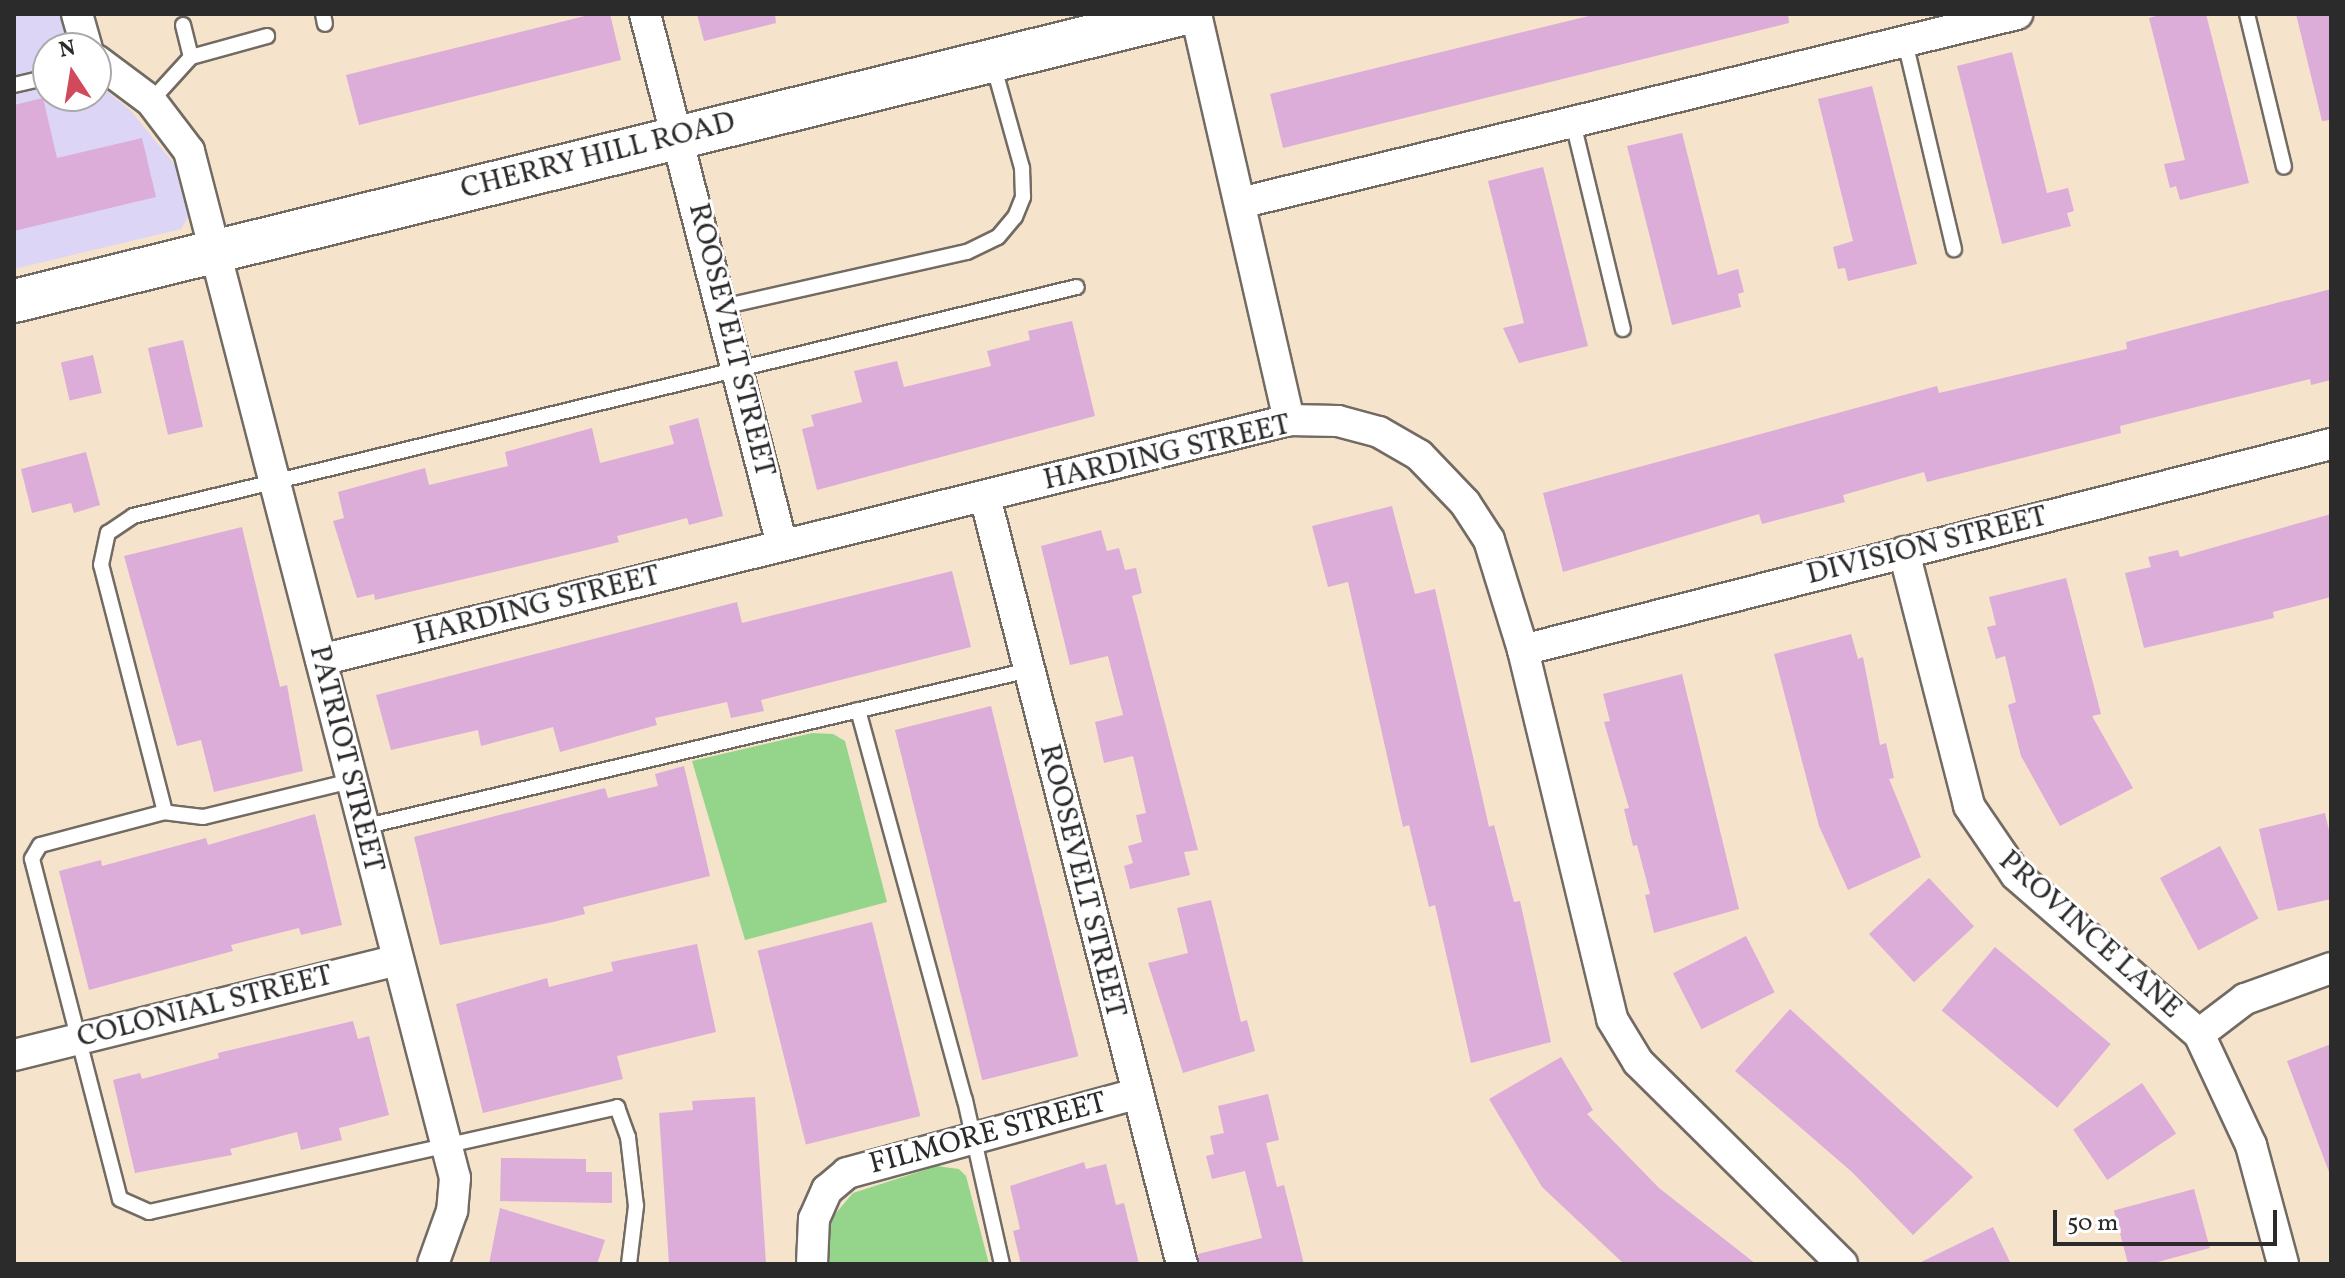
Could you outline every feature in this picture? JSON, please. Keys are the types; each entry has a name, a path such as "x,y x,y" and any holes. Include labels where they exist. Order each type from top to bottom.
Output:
{"main road":[{"name":"CHERRY HILL ROAD","path":"14,301 214,254 679,135 1182,14"}],"street":[{"name":"ROOSEVELT STREET","path":"645,14 679,135 782,545"},
{"path":"1196,14 1289,420"},
{"path":"1240,203 2017,14"},
{"name":"PATRIOT STREET","path":"112,72 151,101 189,151 455,1178 453,1200 433,1264"},
{"name":"HARDING STREET","path":"321,660 1289,420 1351,425 1379,432 1419,455 1465,503 1489,540 1523,650 1612,1019 1638,1062 1842,1264"},
{"name":"DIVISION STREET","path":"1523,650 2331,444"},
{"name":"ROOSEVELT STREET","path":"985,497 1182,1264"},
{"name":"PROVINCE LANE","path":"1904,552 1955,761 1969,806 1993,847 2016,875 2199,1034 2251,1145 2283,1264"},
{"name":"COLONIAL STREET","path":"14,1055 397,960"},
{"path":"2199,1034 2245,999 2331,968"},
{"name":"FILMORE STREET","path":"812,1264 814,1219 827,1190 847,1173 1136,1094"}],"lane":[{"path":"2247,14 2284,167"},
{"path":"183,25 191,57"},
{"path":"151,101 191,57 267,36"},
{"path":"1905,42 1954,249"},
{"path":"722,307 967,252 998,237 1023,197 1022,168 992,60"},
{"path":"1573,123 1623,329"},
{"path":"165,812 101,565 108,533 133,516 1077,287"},
{"path":"363,827 1029,670"},
{"path":"858,710 965,1100 970,1138 1002,1264"},
{"path":"351,781 203,817 165,812 40,845 32,859 120,1199 149,1212 617,1107 628,1137 636,1206 629,1264"}],"shaded area":[{"path":"14,14 60,14 66,32 32,32 32,112 112,112 112,95 131,111 175,165 191,212 181,229 14,269"}],"green space":[{"path":"812,733 833,734 845,741 887,902 745,940 692,761"},
{"path":"937,1166 959,1169 966,1176 989,1264 824,1264 824,1236 830,1220 853,1193"}],"building":[{"path":"593,14 610,14 621,60 359,125 346,75"},
{"path":"697,14 775,14 776,23 704,41"},
{"path":"1597,14 1788,14 1789,23 1283,148 1270,94"},
{"path":"2163,14 2206,14 2249,183 2180,200 2176,186 2170,188 2164,164 2185,160 2149,18"},
{"path":"2296,14 2331,14 2331,120 2322,121"},
{"path":"2012,52 2047,193 2068,188 2074,211 2067,213 2071,226 2002,244 1957,66"},
{"path":"1872,86 1917,264 1848,281 1845,268 1838,269 1833,247 1853,241 1818,99"},
{"path":"32,101 32,112 46,112 57,158 142,138 156,197 14,231 14,105"},
{"path":"1682,133 1718,275 1738,269 1744,292 1738,294 1741,307 1672,325 1627,146"},
{"path":"1543,167 1588,346 1519,363 1503,328 1524,323 1488,181"},
{"path":"2331,289 2331,380 2311,385 2310,379 2120,426 2121,433 1927,482 1924,472 1843,495 1845,502 1762,524 1759,514 1563,572 1543,493 1937,386 1939,393 2127,349 2126,342"},
{"path":"1072,321 1095,416 817,490 802,429 814,426 811,415 862,402 854,371 897,361 904,387 991,366 987,351 1030,340 1028,331"},
{"path":"183,340 203,427 168,435 148,348"},
{"path":"93,355 102,393 70,400 61,362"},
{"path":"698,418 723,516 689,525 687,518 617,536 619,542 587,550 375,600 374,594 357,598 333,521 344,518 338,492 425,468 429,485 508,466 505,452 592,428 600,463 674,444 669,426"},
{"path":"86,452 100,505 74,513 71,503 32,513 21,469"},
{"path":"1392,506 1415,594 1435,589 1489,827 1494,825 1514,902 1520,901 1551,1042 1471,1063 1435,905 1429,907 1409,825 1403,827 1348,582 1328,587 1312,526"},
{"path":"2331,514 2331,597 2273,612 2274,618 2144,648 2125,573 2151,567 2148,557 2178,550 2180,557"},
{"path":"242,527 280,687 287,685 303,771 214,792 201,740 177,746 124,556"},
{"path":"1101,530 1107,551 1119,548 1125,570 1136,568 1142,593 1132,596 1198,850 1184,852 1190,875 1130,889 1124,866 1133,863 1128,846 1142,842 1136,815 1146,813 1133,756 1104,763 1095,722 1123,715 1108,656 1070,665 1041,546"},
{"path":"952,571 971,647 761,700 764,711 731,718 727,702 655,718 657,725 560,752 553,727 481,746 478,730 391,750 376,695 737,602 742,623"},
{"path":"2066,578 2101,714 2092,716 2133,788 2060,826 2021,756 2008,705 2016,702 2005,656 1996,659 1987,627 1996,625 1989,597"},
{"path":"1851,634 1858,659 1863,657 1880,745 1886,743 1894,778 1889,779 1921,857 1848,890 1819,826 1774,654"},
{"path":"1682,674 1739,909 1654,933 1645,895 1650,894 1637,845 1633,846 1624,809 1629,808 1604,722 1610,721 1603,694"},
{"path":"991,706 1078,1056 982,1080 895,730"},
{"path":"684,766 710,876 583,907 585,914 440,945 414,837 605,788 608,798 658,786 655,774"},
{"path":"2325,813 2331,839 2331,899 2278,911 2259,829"},
{"path":"315,814 342,925 301,935 299,928 231,945 233,951 89,990 59,871 101,860 102,866 206,838 208,845"},
{"path":"2220,846 2258,918 2198,950 2160,878"},
{"path":"1929,878 1974,926 1914,982 1869,934"},
{"path":"1211,900 1241,1022 1247,1020 1255,1051 1183,1073 1148,963 1188,953 1177,908"},
{"path":"872,922 920,1116 806,1145 758,951"},
{"path":"1746,936 1775,992 1702,1029 1673,973"},
{"path":"697,944 716,1032 617,1056 623,1079 483,1113 456,1004 547,978 549,987 613,971 611,962"},
{"path":"1995,947 2111,1044 2057,1108 1942,1011"},
{"path":"1790,1009 1973,1177 1913,1235 1852,1172 1735,1071"},
{"path":"353,1021 358,1039 369,1036 389,1115 339,1128 342,1140 301,1150 297,1132 230,1149 232,1155 135,1173 113,1080 140,1073 142,1079 219,1058 218,1053"},
{"path":"2331,1044 2331,1171 2329,1172 2287,1061"},
{"path":"1561,1057 1593,1110 1587,1114 1659,1188 1756,1264 1624,1264 1542,1187 1489,1099"},
{"path":"2142,1083 2176,1134 2107,1180 2073,1129"},
{"path":"1268,1094 1279,1140 1266,1143 1277,1187 1284,1185 1304,1264 1199,1264 1198,1254 1262,1238 1245,1171 1212,1179 1206,1156 1214,1154 1210,1136 1224,1133 1218,1106"},
{"path":"755,1097 766,1264 669,1264 659,1113 693,1110 692,1101"},
{"path":"501,1158 586,1159 586,1172 612,1172 612,1203 500,1201"},
{"path":"1084,1162 1086,1169 1106,1164 1116,1205 1124,1203 1139,1264 1021,1264 1013,1231 1020,1229 1010,1186"},
{"path":"2194,1189 2210,1248 2150,1264 2128,1264 2114,1210"},
{"path":"500,1208 605,1240 597,1264 489,1264"},
{"path":"1993,1227 2011,1264 1917,1264"}]}
